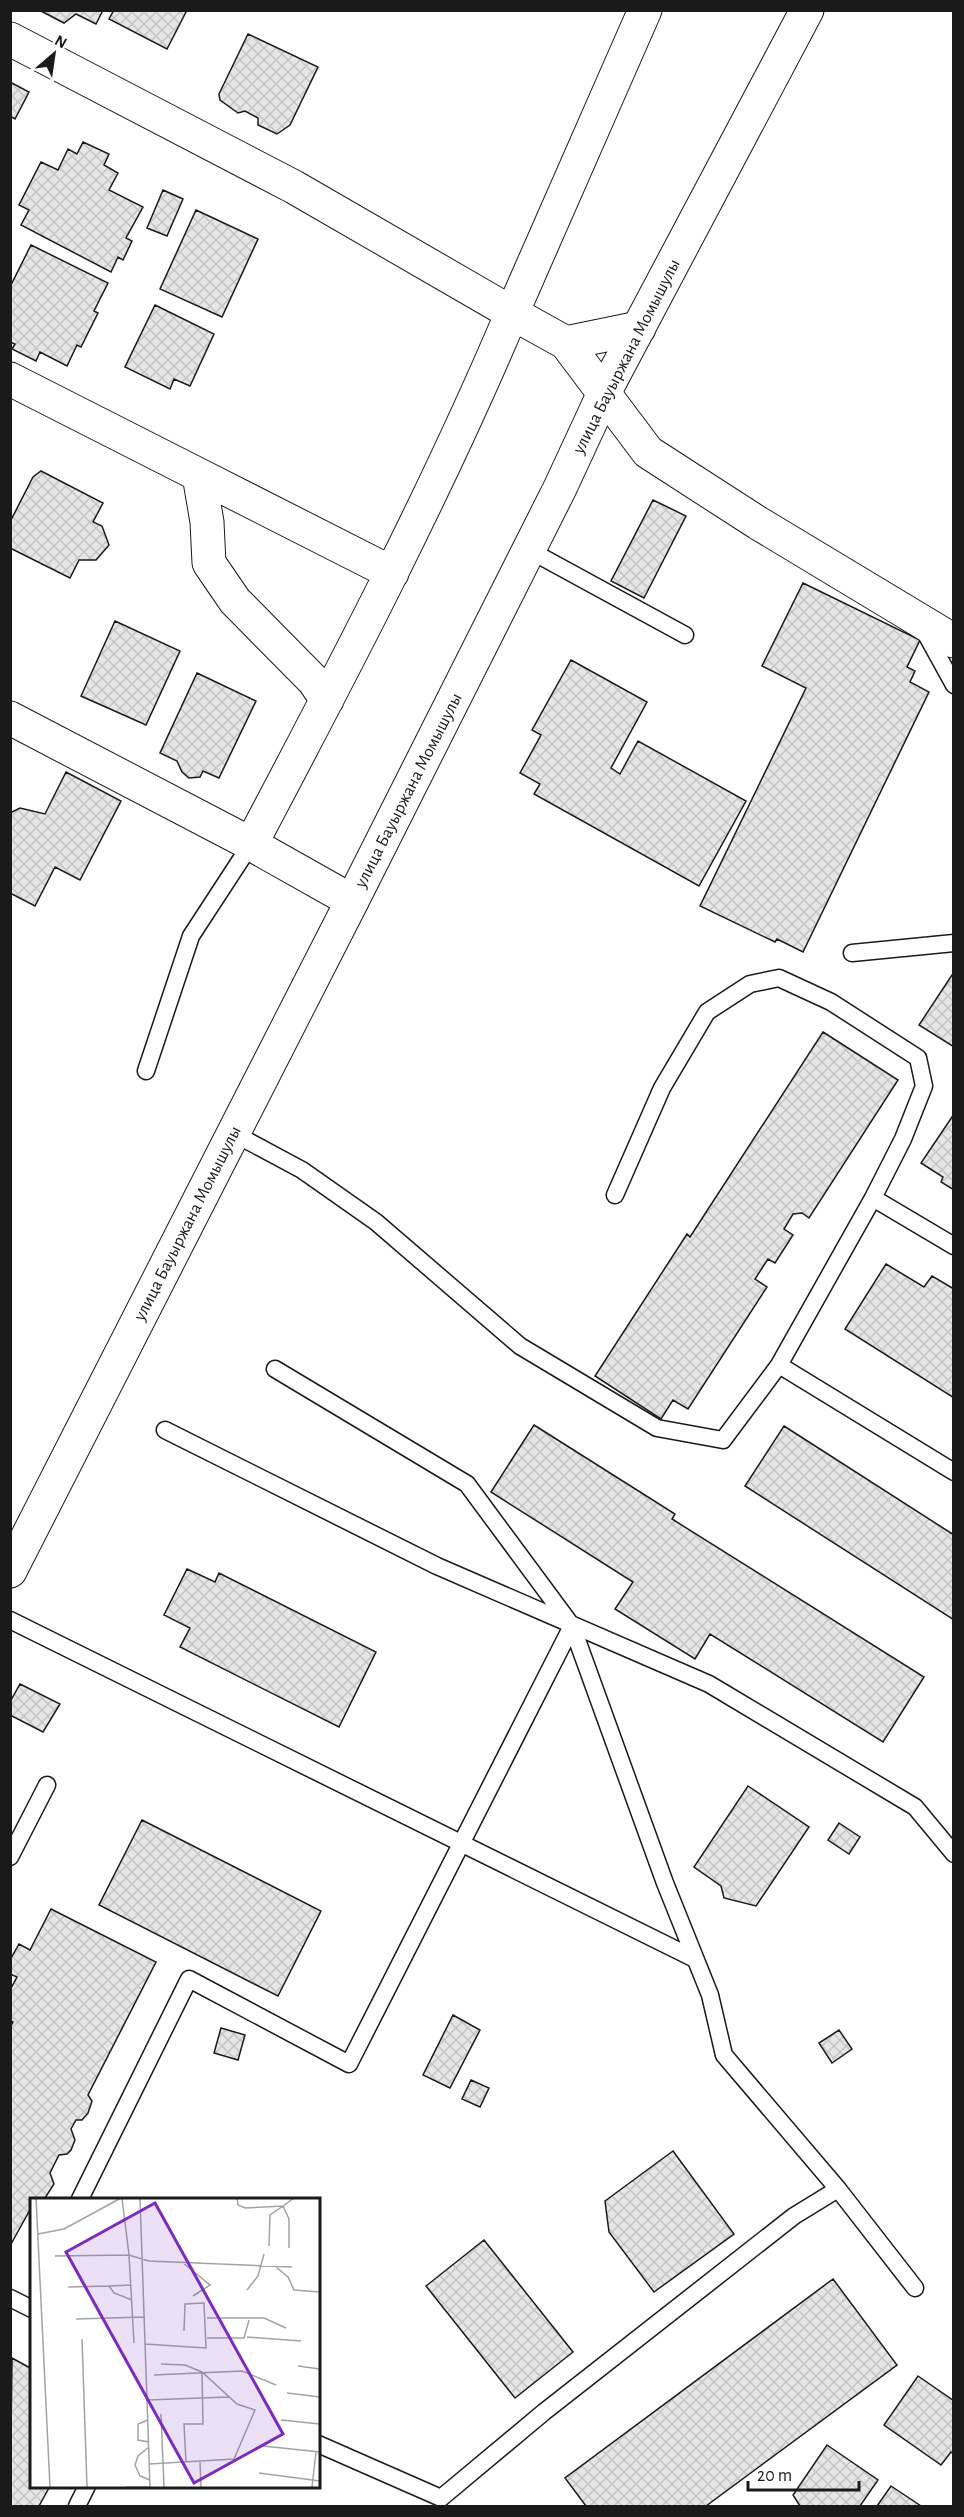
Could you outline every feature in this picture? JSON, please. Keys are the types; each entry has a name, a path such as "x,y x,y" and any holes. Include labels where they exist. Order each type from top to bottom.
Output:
{"street":[{"path":"251,844 392,573 480,388 645,10"},
{"name":"улица Бауыржана Момышулы","path":"10,1571 352,902 529,550 604,393 807,10"},
{"path":"10,39 294,187 566,343 648,452 918,621 954,641"},
{"path":"566,343 639,328"},
{"path":"10,379 392,573"},
{"path":"199,475 207,522 209,562 235,601 314,681 327,700"},
{"path":"10,718 251,844 352,902"}],"lane":[{"path":"529,550 685,635"},
{"path":"918,621 954,685"},
{"path":"146,1071 191,936 251,844"},
{"path":"852,953 954,943"},
{"path":"233,1133 302,1170 376,1222 520,1346 657,1428 723,1440 779,1365 873,1198 903,1139 924,1086 918,1058 831,1002 778,978 750,984 707,1012 662,1088 615,1195"},
{"path":"873,1198 954,1246"},
{"path":"779,1365 954,1472"},
{"path":"275,1369 466,1484 572,1626 605,1720 710,1995 724,2055 838,2189 915,2288"},
{"path":"165,1431 437,1566 709,1684 915,1808 954,1854"},
{"path":"10,1620 695,1959"},
{"path":"80,2198 189,1979 349,2064 460,1842 572,1626"},
{"path":"10,1857 47,1785"},
{"path":"320,2445 441,2498 544,2412 794,2216 838,2189"},
{"path":"10,2298 30,2304"},
{"path":"77,2506 86,2487"}],"building":[{"path":"39,10 103,10 96,24 76,14 64,23"},
{"path":"114,10 187,10 167,49 109,19"},
{"path":"248,34 318,67 290,125 277,134 258,125 258,118 245,111 238,113 220,100 219,94"},
{"path":"10,82 29,92 15,119 10,116"},
{"path":"83,142 109,154 104,165 118,173 109,190 143,207 126,238 132,241 123,260 118,257 111,272 21,225 29,210 19,205 41,162 58,170 68,149 77,154"},
{"path":"163,190 183,199 167,236 147,228"},
{"path":"196,210 258,239 222,317 160,289"},
{"path":"31,245 108,283 94,311 98,313 81,347 77,345 67,366 40,352 36,361 12,349 15,344 10,342 10,287"},
{"path":"155,305 214,334 190,386 174,379 170,389 125,367"},
{"path":"41,471 103,503 93,522 102,526 109,545 96,560 79,560 70,578 10,548 10,522 33,477"},
{"path":"653,500 686,516 644,598 611,581"},
{"path":"803,583 920,640 907,667 915,671 910,682 929,692 803,952 777,939 775,942 700,906 806,688 762,666"},
{"path":"115,621 180,651 146,725 81,696"},
{"path":"571,660 647,702 611,768 620,774 638,741 746,801 699,886 534,794 540,784 520,773 541,735 532,730"},
{"path":"197,673 256,701 219,778 203,771 200,777 189,778 182,772 177,761 160,753"},
{"path":"66,772 121,801 80,880 55,867 35,906 10,893 10,813 20,808 45,814"},
{"path":"954,972 954,1047 919,1025"},
{"path":"823,1032 898,1080 809,1218 802,1213 793,1214 784,1229 793,1235 775,1263 768,1259 755,1279 767,1287 688,1409 673,1400 661,1419 595,1376 687,1234 690,1237"},
{"path":"954,1114 954,1190 941,1182 943,1177 921,1163"},
{"path":"886,1264 924,1287 932,1276 954,1289 954,1398 845,1329"},
{"path":"534,1425 675,1514 672,1519 924,1677 883,1742 710,1634 695,1659 615,1609 633,1582 491,1492"},
{"path":"784,1426 954,1535 954,1620 745,1486"},
{"path":"187,1569 215,1582 219,1573 376,1652 339,1727 180,1647 190,1628 164,1615"},
{"path":"20,1684 60,1704 43,1732 10,1715 10,1702"},
{"path":"748,1786 809,1827 756,1906 724,1898 721,1886 694,1867"},
{"path":"142,1820 321,1911 278,1996 99,1905"},
{"path":"839,1823 860,1837 849,1854 828,1840"},
{"path":"51,1909 156,1962 88,2095 92,2101 88,2113 82,2120 76,2120 71,2129 75,2140 71,2150 67,2154 59,2155 50,2173 54,2184 45,2198 30,2198 30,2210 10,2246 10,2028 13,2022 10,2021 10,1990 17,1977 10,1974 10,1960 19,1944 30,1950"},
{"path":"453,2015 480,2030 450,2088 423,2075"},
{"path":"221,2028 245,2035 238,2060 214,2053"},
{"path":"839,2030 852,2049 832,2063 819,2043"},
{"path":"471,2080 489,2088 480,2107 462,2099"},
{"path":"673,2151 734,2234 654,2292 609,2232 605,2201"},
{"path":"484,2240 573,2352 515,2398 426,2286"},
{"path":"833,2279 897,2365 706,2506 586,2506 565,2478"},
{"path":"12,2358 30,2368 30,2487 49,2487 39,2506 10,2506"},
{"path":"918,2376 954,2401 954,2454 951,2452 941,2465 884,2425"},
{"path":"827,2445 878,2480 860,2506 800,2506 793,2495"},
{"path":"891,2486 921,2506 877,2506"}]}
